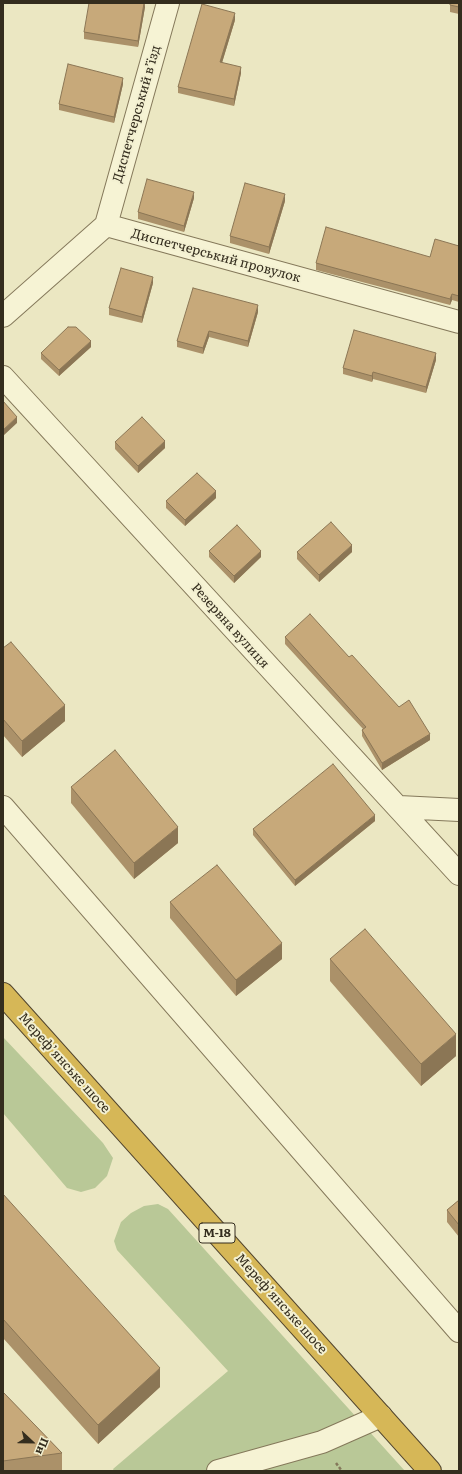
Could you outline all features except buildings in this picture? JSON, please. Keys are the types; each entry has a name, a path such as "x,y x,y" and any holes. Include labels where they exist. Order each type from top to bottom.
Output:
{"highway":[{"name":"Мереф’янське шосе","path":"3,994 430,1471"}],"street":[{"name":"Диспетчерський в’їзд","path":"106,225 168,3"},
{"path":"3,316 106,225"},
{"name":"Диспетчерський провулок","path":"106,225 459,322"},
{"name":"Резервна вулиця","path":"3,377 459,874"},
{"path":"3,807 459,1331"},
{"path":"399,807 459,810"},
{"path":"218,1471 322,1442 381,1416"}],"green space":[{"path":"3,1037 103,1143 113,1158 107,1176 95,1188 81,1192 67,1188 3,1113"},
{"path":"158,1204 168,1209 405,1471 114,1471 113,1469 228,1371 117,1250 114,1241 121,1222 131,1213 144,1206"}]}
